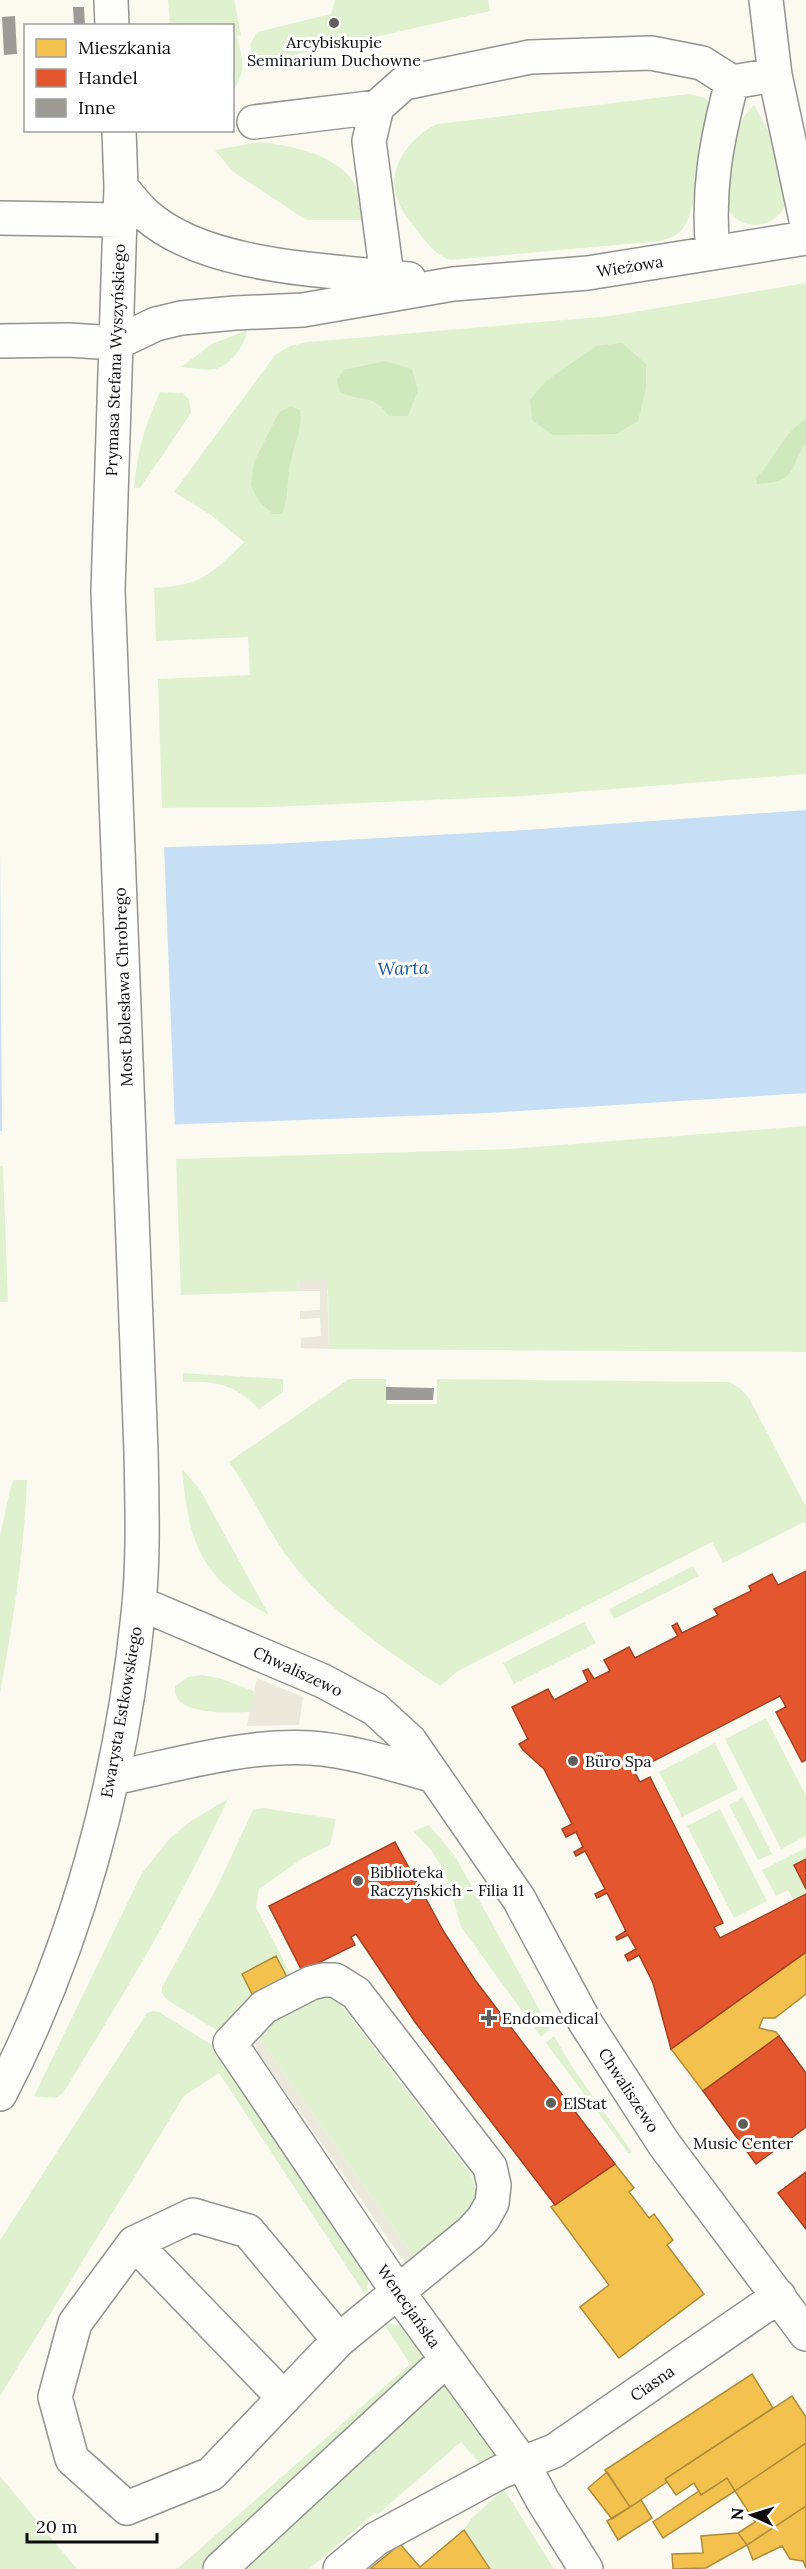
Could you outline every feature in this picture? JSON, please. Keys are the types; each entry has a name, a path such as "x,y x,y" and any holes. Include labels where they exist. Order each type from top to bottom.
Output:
{"street":[{"path":"111,0 112,24"},
{"path":"766,0 775,75 806,220"},
{"path":"387,276 369,141 377,107 404,82 530,57 651,53 702,63 732,82 775,75"},
{"path":"713,253 709,213 714,164 732,82"},
{"path":"254,122 377,107"},
{"name":"Prymasa Stefana Wyszyńskiego","path":"108,590 121,187 119,132"},
{"name":"Wieżowa","path":"121,187 146,214 167,230 207,248 258,263 453,284"},
{"path":"0,218 120,220"},
{"name":"Wieżowa","path":"116,344 156,324 181,318 303,310 453,284 588,273 806,238"},
{"path":"2,342 68,340 116,344"},
{"name":"Most Bolesława Chrobrego","path":"108,590 137,1384"},
{"name":"Ewarysta Estkowskiego","path":"0,2094 41,2007 77,1910 113,1778 129,1688 139,1603 143,1517 137,1384"},
{"name":"Chwaliszewo","path":"139,1603 281,1662 375,1709 410,1741 431,1775 447,1793 519,1899 585,2022 645,2116 806,2334"},
{"path":"113,1778 260,1749 292,1748 351,1753 431,1775"},
{"name":"Wenecjańska","path":"398,2292 483,2219 492,2203 494,2185 490,2167 356,1993 347,1985 335,1980 311,1983 264,2007 230,2043 398,2292 523,2464 543,2501 586,2569"},
{"path":"339,2340 248,2231 193,2215 134,2242 75,2323 55,2397 72,2459 127,2508 210,2474 339,2340 398,2292"},
{"path":"134,2242 284,2398"},
{"name":"Ciasna","path":"340,2569 376,2539 500,2472 554,2451 778,2296"},
{"path":"220,2569 446,2360"}],"green space":[{"path":"168,0 234,0 241,35 237,36 242,70 234,90 234,24 170,24"},
{"name":"Arcybiskupie Seminarium Duchowne","path":"335,0 488,0 490,11 255,64 250,45 257,32 331,14"},
{"path":"689,94 705,98 710,104 710,117 696,191 688,218 679,233 667,239 450,260 427,243 406,216 396,197 394,181 396,171 405,152 419,136 437,124"},
{"path":"754,105 776,148 788,193 784,207 777,216 758,225 747,224 737,219 730,211 724,194 738,129"},
{"path":"260,142 304,150 332,162 344,171 354,182 360,196 363,220 306,220 232,171 215,150"},
{"path":"806,283 806,774 524,796 270,807 162,808 158,679 250,675 248,637 156,641 154,588 184,584 205,576 223,563 244,542 211,515 174,492 275,355 290,346 308,342 611,316"},
{"path":"247,330 244,342 236,354 221,367 207,370 181,367 212,344"},
{"path":"622,343 646,364 646,388 638,421 616,434 553,435 532,420 530,400 545,382 596,346"},
{"path":"385,361 412,369 418,390 408,416 389,416 377,403 339,391 337,379 344,370"},
{"path":"160,392 182,393 189,399 191,413 140,488 134,488 142,439"},
{"path":"291,406 300,410 300,426 290,463 284,509 282,514 273,514 260,503 251,486 254,462 279,412"},
{"path":"806,419 806,445 802,447 791,471 783,479 757,484 756,478 792,430"},
{"path":"806,1126 806,1352 329,1349 328,1289 298,1281 299,1291 181,1295 176,1159 509,1149"},
{"path":"0,1166 3,1166 8,1302 0,1302"},
{"path":"183,1373 283,1379 283,1392 259,1409 242,1395 225,1386 206,1382 183,1382"},
{"path":"349,1379 386,1379 387,1404 437,1404 437,1379 730,1382 749,1398 806,1507 806,1525 804,1522 723,1563 712,1542 458,1671 440,1686 342,1615 308,1581 283,1551 229,1462"},
{"path":"182,1469 199,1488 269,1615 227,1587 202,1556 189,1518"},
{"path":"14,1480 27,1480 26,1507 17,1587 0,1693 0,1536"},
{"path":"693,1566 699,1576 614,1619 609,1609"},
{"path":"584,1622 596,1643 514,1684 503,1663"},
{"path":"202,1675 219,1678 254,1691 251,1712 204,1711 182,1703 176,1696 175,1686 188,1677"},
{"path":"766,1718 806,1796 806,1836 781,1849 725,1739"},
{"path":"715,1743 738,1789 682,1817 659,1772"},
{"path":"743,1797 772,1854 758,1860 729,1805"},
{"path":"228,1799 150,1949 63,2093 55,2098 34,2096 142,1873 170,1838 191,1821"},
{"path":"263,1808 336,1819 330,1845 303,1858 259,1889 256,1907 292,1977 288,1979 276,1956 242,1974 254,1998 221,2033 166,1999 162,1993 162,1987 217,1887 253,1810"},
{"path":"720,1809 767,1901 734,1918 687,1826"},
{"path":"429,1825 455,1856 550,2029 541,2037 461,1927 445,1872 431,1850 413,1831"},
{"path":"806,1848 806,1894 794,1901 788,1890 776,1896 762,1870"},
{"path":"323,1996 333,1999 342,2006 470,2173 475,2189 475,2202 470,2214 452,2233 415,2258 257,2035 271,2016"},
{"path":"159,2012 217,2048 222,2063 313,2190 369,2277 366,2296 219,2073 184,2096 0,2396 0,2240 147,2013"},
{"path":"554,2036 575,2071 632,2152 628,2153 546,2043"},
{"path":"384,2324 399,2325 411,2330 497,2455 481,2465 461,2442 377,2515 375,2513 309,2569 177,2569 410,2364"},
{"path":"0,2476 77,2569 0,2569"},
{"path":"504,2489 554,2569 490,2569 464,2530 471,2519"}],"shaded area":[{"path":"327,1279 329,1349 301,1348 301,1338 321,1336 320,1318 300,1319 300,1311 320,1310 320,1291 299,1291 298,1281"},
{"path":"257,1678 303,1697 299,1725 247,1726"},
{"path":"257,2035 415,2258 406,2264 257,2051 255,2043"}],"water":[{"name":"Warta","path":"806,810 806,1093 489,1113 0,1131 0,852 271,844 526,830"}],"pier":[{"path":"164,844 175,1128 2,1134 0,849"}],"building: Mieszkania":[{"path":"806,1952 806,1994 775,2018 763,2018 759,2028 776,2032 779,2036 703,2091 671,2049"},
{"path":"276,1956 288,1979 254,1998 242,1974"},
{"path":"615,2164 634,2188 629,2192 649,2218 654,2214 673,2240 667,2245 704,2294 619,2358 580,2307 609,2285 551,2207"},
{"path":"752,2374 773,2408 665,2479 667,2482 630,2507 605,2470"},
{"path":"792,2396 806,2417 806,2443 735,2491 727,2478 701,2495 694,2483 676,2495 665,2479"},
{"path":"806,2443 806,2506 747,2545 738,2533 755,2522 735,2491"},
{"path":"607,2472 630,2507 612,2519 588,2488"},
{"path":"727,2478 735,2491 663,2538 653,2522 699,2491 701,2495"},
{"path":"641,2500 652,2518 618,2540 607,2521"},
{"path":"806,2506 806,2568 803,2561 790,2559 782,2546 753,2560 747,2545"},
{"path":"464,2530 490,2569 370,2569 400,2544 420,2567"},
{"path":"738,2533 747,2545 706,2568 673,2569 672,2554 703,2553 701,2536"}],"building: Handel":[{"path":"806,1571 806,1760 802,1762 776,1712 786,1707 780,1696 634,1771 640,1782 650,1777 723,1923 714,1927 720,1938 806,1894 806,1952 671,2049 653,1983 639,1955 628,1961 625,1955 636,1949 628,1935 617,1940 616,1937 626,1931 607,1893 597,1898 595,1894 605,1889 585,1851 576,1856 574,1852 583,1847 576,1832 566,1837 562,1829 572,1824 544,1769 519,1744 528,1739 512,1707 548,1689 554,1700 588,1682 583,1671 588,1669 594,1679 610,1671 604,1660 629,1647 635,1658 678,1636 672,1626 677,1623 682,1633 718,1615 714,1609 751,1591 749,1586 772,1574 778,1585"},
{"path":"395,1842 444,1932 475,1980 615,2164 555,2205 415,2022 356,1934 351,1937 355,1945 302,1971 269,1906"},
{"path":"806,1859 806,1889 794,1865"},
{"path":"779,2036 806,2073 806,2127 756,2164 703,2091"},
{"path":"806,2172 806,2229 778,2193"}],"building: Inne":[{"path":"73,7 84,7 85,24 74,24"},
{"path":"15,16 17,54 4,55 2,17"},
{"path":"386,1387 434,1388 433,1400 386,1400"}],"place":[{"name":"Arcybiskupie Seminarium Duchowne","path":"334,23"},
{"name":"Büro Spa","path":"573,1761"},
{"name":"Biblioteka Raczyńskich - Filia 11","path":"358,1881"},
{"name":"Endomedical","path":"489,2018"},
{"name":"ElStat","path":"551,2103"},
{"name":"Music Center","path":"743,2124"}]}
